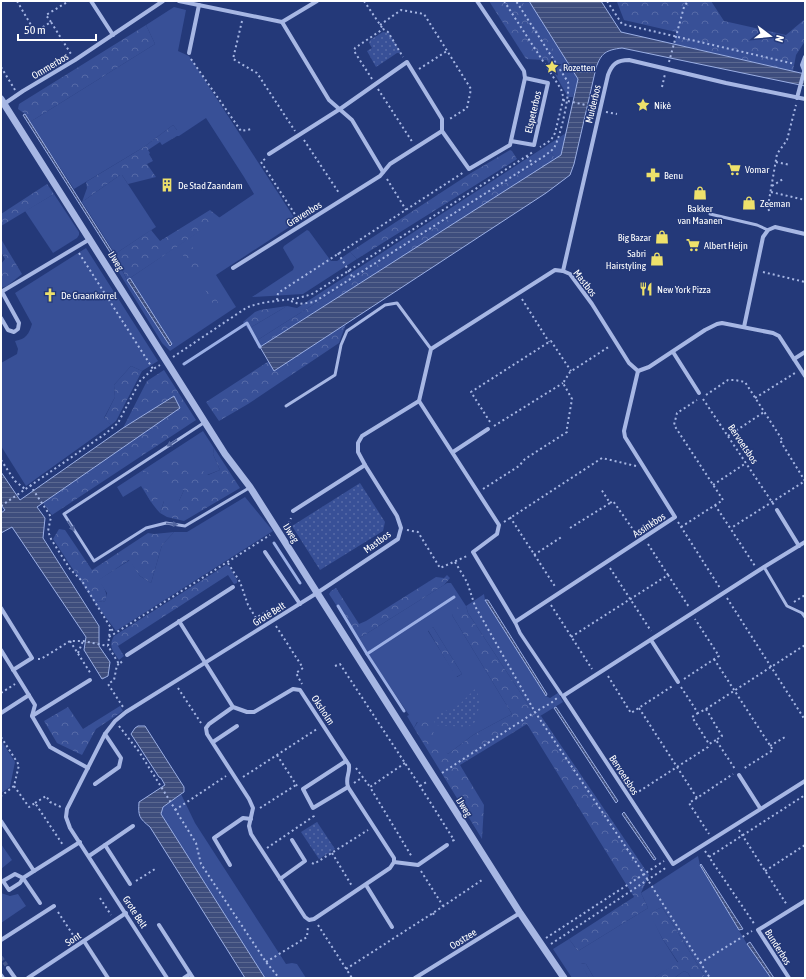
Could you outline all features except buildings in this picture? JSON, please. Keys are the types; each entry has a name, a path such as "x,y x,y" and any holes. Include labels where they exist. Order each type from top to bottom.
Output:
{"street":[{"path":"91,1 113,35"},
{"name":"Ommerbos","path":"2,103 75,60 163,1"},
{"path":"180,1 282,22 317,1"},
{"name":"Elspeterbos","path":"477,1 524,72 525,78 510,143 534,145 548,83 525,78"},
{"path":"189,53 199,5"},
{"path":"282,22 328,100 352,120 383,172"},
{"path":"798,98 805,57"},
{"name":"Muiderbos","path":"563,271 600,108 610,68 614,64 620,60 628,60 726,83 805,99"},
{"path":"270,154 299,134 340,110 406,62 442,119 442,131 468,169 510,143"},
{"name":"IJweg","path":"2,103 90,239 225,454 250,487 520,913 564,978"},
{"name":"Gravenbos","path":"233,268 380,176 390,164 442,131"},
{"path":"744,327 763,237 768,230 774,228 805,234"},
{"path":"1,318 8,330 14,332 18,329 19,323 2,292 90,239"},
{"name":"Mastbos","path":"431,350 555,270 570,274 629,362 638,371"},
{"path":"638,371 649,367 705,330 722,322 774,333 779,336 805,376"},
{"path":"431,350 419,401 499,525 497,534 473,552 520,633 561,694"},
{"path":"673,352 699,393"},
{"path":"794,359 805,352"},
{"name":"Assinkbos","path":"515,622 675,517 624,438 624,431 638,371"},
{"name":"Mastbos","path":"317,593 398,539 401,528 397,516 358,452 358,443 362,436 419,401"},
{"path":"453,452 488,429"},
{"path":"293,512 365,465"},
{"path":"778,510 799,546"},
{"name":"Bervoetsbos","path":"672,864 563,696 805,542"},
{"name":"Grote Belt","path":"265,552 300,604"},
{"path":"127,655 233,587"},
{"name":"Grote Belt","path":"167,978 70,828 66,816 67,809 105,734 115,721 126,712 317,593"},
{"path":"1,608 32,658 14,670"},
{"path":"179,621 233,707 209,724 206,728 207,734 249,799 253,808 249,826 251,834 305,917 309,920 314,919 356,892 390,868 394,862 394,858 348,787 346,780 349,765"},
{"path":"653,639 678,682"},
{"path":"1,650 35,705 32,716 50,748 88,768"},
{"path":"32,716 90,680"},
{"name":"Oksholm","path":"233,707 247,712 254,712 293,689 300,690 349,765"},
{"path":"1,713 28,695"},
{"path":"212,742 237,726"},
{"path":"95,784 119,767 121,758 105,734"},
{"path":"346,761 303,789 313,808 348,787"},
{"path":"738,773 760,808"},
{"path":"672,864 805,781"},
{"path":"230,865 214,838 243,818 251,819"},
{"path":"1,821 34,871"},
{"path":"89,856 133,826"},
{"path":"280,879 305,861 292,840"},
{"path":"40,903 23,878 15,874 3,881 9,890 20,883 23,878 80,842"},
{"name":"Grote Belt","path":"105,845 130,884"},
{"path":"394,862 418,865 447,845"},
{"path":"366,885 392,927"},
{"name":"Bunderbos","path":"789,978 758,930 805,901"},
{"path":"1,940 54,906"},
{"name":"Sont","path":"28,978 126,913"},
{"name":"Oostzee","path":"415,978 420,977 520,913"},
{"name":"Grote Belt","path":"159,925 192,976 184,978"},
{"path":"84,941 108,978"},
{"path":"8,968 15,978"}],"lane":[{"path":"710,214 757,225 768,230"},
{"path":"286,406 335,375 341,345 347,331 385,305 397,303 431,350"},
{"path":"205,422 64,514 94,561 146,528 166,523 185,526 250,487"},
{"path":"764,567 788,606 804,612 805,617"}],"path":[{"path":"17,1 36,32 51,22"},
{"path":"69,1 46,15 75,60"},
{"path":"364,1 383,29"},
{"path":"1,506 105,434 118,423 140,381 153,369 246,308 256,304 278,301 290,300 299,304 314,302 546,155 556,144 566,100 568,82 516,1"},
{"path":"608,1 622,24 804,68"},
{"path":"668,65 679,22 684,7 688,1"},
{"path":"380,25 401,10 424,14 471,89 467,108 448,120 442,119"},
{"path":"243,15 233,59 257,73 343,199"},
{"path":"413,73 447,51"},
{"path":"189,53 241,131 252,129"},
{"path":"1,67 18,94"},
{"path":"769,211 768,206 777,154 787,140 798,98"},
{"path":"563,100 590,106"},
{"path":"600,108 607,112 618,114"},
{"path":"270,154 261,162 302,225"},
{"path":"527,156 532,163"},
{"path":"776,162 790,165"},
{"path":"278,301 278,293 468,169"},
{"path":"383,172 406,210"},
{"path":"772,186 783,179"},
{"path":"771,192 805,200"},
{"path":"75,247 153,369"},
{"path":"338,253 353,278"},
{"path":"756,271 805,282"},
{"path":"519,293 549,342 551,341 571,371"},
{"path":"549,342 471,392 493,426 563,383 571,371 616,342"},
{"path":"756,398 801,369"},
{"path":"682,527 722,500 674,425 677,413 728,380 735,380 745,382 783,441 781,442 805,481 730,528"},
{"path":"478,492 519,466 525,459 567,432 572,399 563,383"},
{"name":"Bervoetsbos","path":"702,397 778,510"},
{"path":"728,436 764,412"},
{"path":"499,525 602,458 644,468"},
{"path":"1,460 15,481 25,489"},
{"path":"713,485 746,463"},
{"path":"30,485 51,517 48,531 50,539 70,569 82,581 114,634"},
{"path":"601,489 610,503"},
{"path":"570,528 614,500 632,528"},
{"path":"716,505 758,571"},
{"path":"109,637 289,523 293,512"},
{"path":"510,517 559,592"},
{"path":"675,517 805,720"},
{"path":"401,528 418,532 440,568 473,552"},
{"path":"534,555 563,536"},
{"path":"604,670 631,712 719,656 644,538"},
{"path":"228,562 240,582 248,605 256,618 267,611 303,668 296,673 304,687"},
{"path":"455,562 467,582 475,606 535,712 644,874 710,978"},
{"path":"606,562 630,599 653,639"},
{"path":"571,636 668,575"},
{"path":"788,606 805,595"},
{"path":"548,600 596,675"},
{"path":"110,628 108,646 119,664"},
{"path":"70,641 93,678 90,680"},
{"path":"32,658 41,659 70,641 83,641 108,646"},
{"path":"78,653 83,641"},
{"path":"709,744 692,717 805,645"},
{"path":"126,712 108,684 114,680 117,665 126,659 127,655"},
{"path":"712,839 689,803 773,750 714,659"},
{"path":"335,666 340,664 454,840 447,845"},
{"path":"1,693 20,681"},
{"path":"174,682 201,723 206,728"},
{"path":"678,682 698,713"},
{"path":"434,778 535,712 552,703 561,694"},
{"path":"639,708 697,798"},
{"path":"629,798 708,747 709,744 722,736 706,709"},
{"path":"115,721 140,753 161,784 196,843 201,864 266,962 279,978"},
{"path":"237,781 323,725"},
{"path":"1,737 19,765 14,786 1,796"},
{"path":"770,746 785,737"},
{"path":"716,740 738,773"},
{"path":"277,755 296,785 303,789"},
{"path":"370,787 405,763"},
{"path":"349,765 358,769 443,906"},
{"path":"176,810 232,772"},
{"path":"348,787 363,777"},
{"path":"252,813 296,785"},
{"path":"14,786 28,807 46,796 50,802 67,809"},
{"path":"709,857 805,795"},
{"path":"35,803 66,851"},
{"path":"262,852 314,816 313,808"},
{"path":"735,824 790,910"},
{"path":"305,861 314,864 374,826"},
{"path":"700,964 753,930 758,930 701,845"},
{"path":"765,871 805,845"},
{"path":"332,852 356,892"},
{"path":"542,945 669,858"},
{"path":"542,945 672,864"},
{"path":"346,969 482,880"},
{"path":"100,898 115,921"},
{"path":"54,906 79,944"},
{"path":"433,913 435,917"},
{"path":"314,919 352,978"},
{"path":"266,962 307,937 309,920"}],"green space":[{"path":"489,1 522,1 561,61 526,59"},
{"path":"513,1 529,1 578,79 573,97 568,97"},
{"path":"711,1 724,21 786,35 805,19 805,41 796,55 793,71 675,44 676,32 624,20 617,2"},
{"path":"174,7 186,10 178,51 189,56 297,222 216,275 236,307 170,351 162,343 118,271 121,268 127,280 170,346 172,344 130,278 254,194 244,177 206,118 179,136 177,136 177,130 173,125 144,147 74,189 30,122 155,44 146,25"},
{"path":"146,25 155,44 30,122 25,114 18,109 19,104"},
{"path":"383,32 389,33 401,53 397,53 376,67 367,51 372,48 369,43 370,40"},
{"path":"173,125 177,130 177,136 162,145 160,142 148,150 153,161 147,164 156,177 128,184 122,175 120,175 82,202 87,188 86,182 144,147"},
{"path":"566,133 561,155 555,159 552,153 256,341 248,329 287,306 297,308"},
{"path":"510,150 517,159 514,161 357,259 350,252 471,173"},
{"path":"552,153 555,159 260,347 256,341"},
{"path":"122,175 156,227 115,254 82,202"},
{"path":"47,184 54,194 1,226 1,214"},
{"path":"54,194 79,232 79,235 77,238 53,253 25,211"},
{"path":"210,210 220,218 127,280 115,254 151,230 160,241"},
{"path":"307,230 331,261 337,261 350,252 357,259 303,294 252,297 293,270 294,267 283,248"},
{"path":"1,239 22,274 7,286 1,288 1,264 5,259 1,252"},
{"path":"194,247 206,268 193,275 183,255 187,249"},
{"path":"86,248 158,361 142,371 131,366 114,385 115,397 104,418 111,425 26,486 1,446 1,363 17,354 18,349 15,341 26,336 30,331 32,324 15,293"},
{"path":"206,281 220,306 215,308 201,282"},
{"path":"287,306 248,329 243,322 255,312 260,310"},
{"path":"346,324 339,343 248,404 219,421 206,402 269,361 275,370"},
{"path":"131,366 142,371 116,421 111,425 104,419 115,397 114,385"},
{"path":"164,370 196,420 52,515 43,503 180,408 173,396 123,428 147,381"},
{"path":"203,431 214,448 213,454 220,470 207,475 184,490 179,501 164,501 160,513 141,486 123,497 117,487"},
{"path":"214,448 240,488 184,521 167,517 160,513 164,501 179,501 184,490 165,482 160,462 175,458 189,474 199,468 208,475 220,470 213,454"},
{"path":"143,470 154,476 149,487 160,498 151,502 143,487"},
{"path":"360,483 385,522 383,531 320,570 292,526"},
{"path":"245,497 273,531 116,631 95,603 98,601 105,601 107,593 98,580 130,560 140,576 151,583 162,545 174,532 187,532"},
{"path":"59,529 65,530 92,570 148,533 154,534 174,532 162,545 151,583 140,576 129,560 99,580 105,590 106,598 103,602 98,601 95,603 53,539"},
{"path":"226,565 229,566 237,580 237,583 234,584 228,575 118,646 124,656 119,660 111,646 114,636"},
{"path":"447,575 450,578 444,585 358,639 329,594 336,588 359,624 436,577 444,578"},
{"path":"447,583 451,583 466,606 452,615 512,714 473,735 448,754 417,722 414,728 407,716 409,715 358,639","holes":["433,627 462,674 457,677 428,631"]},
{"path":"484,594 485,600 546,696 550,698 558,693 563,702 537,718 468,613 466,606"},
{"path":"460,604 466,606 468,613 537,718 541,716 649,875 641,893 648,908 578,951 569,939 634,897 527,724 460,765 484,805 482,839 414,728 419,721 425,720 448,754 473,735 512,714 452,615"},
{"path":"433,627 462,674 456,677 428,630"},
{"path":"475,689 481,700 475,722 468,727 435,725 434,716 459,705"},
{"path":"120,706 123,711 96,729 82,755 57,743 44,721 68,707 83,729"},
{"path":"1,740 15,762 10,787 1,793"},
{"path":"181,794 195,823 286,964 297,964 306,978 265,978 161,814 163,807"},
{"path":"317,822 335,849 319,859 301,832"},
{"path":"1,844 12,860 1,869"},
{"path":"698,856 700,865 747,944 771,978 706,978 662,907 650,913 662,938 678,963 653,978 594,978 586,964 581,963 589,978 572,978 553,949 569,939 578,951 648,908 641,893"},
{"path":"1,893 10,896 18,894 26,906 1,923"},
{"path":"662,907 706,978 691,978 688,973 684,971 674,978 653,978 678,962 662,938 649,913"},
{"path":"580,963 586,964 594,978 589,978"},
{"path":"684,971 688,973 691,978 674,978"}],"shaded area":[{"path":"529,1 601,1 621,32 805,74 805,86 622,48 608,51 602,56 596,68 574,164 570,175 546,193 274,371 260,347 561,155 578,79"},
{"path":"25,114 117,259 115,260 23,115"},
{"path":"130,278 172,344 170,346 127,280"},
{"path":"174,396 180,408 37,507 45,518 43,538 99,626 99,646 110,662 108,676 102,679 84,650 86,637 12,527 1,533 1,513 5,510 1,505 1,472 20,500 123,428"},
{"path":"485,600 488,600 547,694 546,696"},
{"path":"556,707 618,801 616,803 554,708"},
{"path":"138,726 145,726 184,787 184,792 163,807 161,814 265,978 245,978 150,827 140,816 139,802 165,785 131,734"},
{"path":"624,812 656,859 654,860 622,814"},
{"path":"701,864 743,929 739,930 700,865"},
{"path":"750,942 774,978 771,978 747,944"}],"waterway":[{"path":"184,364 247,323 260,347"},
{"path":"274,543 300,583"},
{"path":"338,606 367,654 454,597"},
{"path":"367,654 404,711"}],"tunnel":[{"path":"1,957 8,968"}],"place":[{"name":"Rozetten","path":"552,67"},
{"name":"Nikè","path":"643,105"},
{"name":"Vomar","path":"734,169"},
{"name":"Benu","path":"653,175"},
{"name":"De Stad Zaandam","path":"167,185"},
{"name":"Bakker van Maanen","path":"700,193"},
{"name":"Zeeman","path":"749,203"},
{"name":"Big Bazar","path":"662,237"},
{"name":"Albert Heijn","path":"693,245"},
{"name":"Sabri Hairstyling","path":"657,259"},
{"name":"New York Pizza","path":"646,289"},
{"name":"De Graankorrel","path":"50,295"}]}
